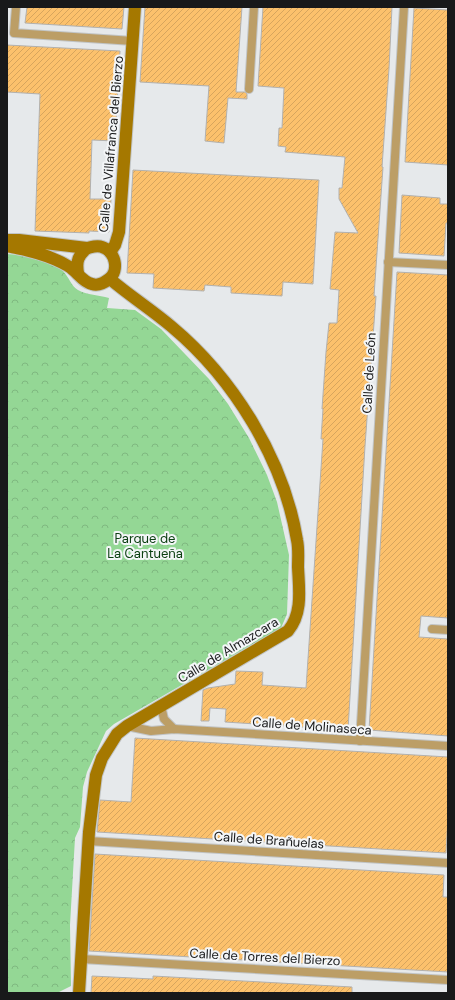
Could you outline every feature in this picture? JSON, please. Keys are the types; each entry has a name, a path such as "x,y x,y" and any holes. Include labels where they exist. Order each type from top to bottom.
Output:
{"street":[{"path":"16,7 14,33 133,40"},
{"name":"Calle de Villafranca del Bierzo","path":"110,278 114,272 115,265 114,258 110,252 115,246 119,232 135,7"},
{"path":"249,89 254,7"},
{"name":"Calle de León","path":"360,741 404,7"},
{"path":"7,240 87,248 95,246 103,247 110,252"},
{"path":"7,246 49,257 69,266 84,280 92,284 102,284 110,278"},
{"path":"78,273 76,263 80,254 87,248"},
{"path":"388,262 448,265"},
{"name":"Calle de Almazcara","path":"79,993 88,841 96,775 102,758 117,734 127,726 288,631 296,617 299,599 298,542 279,478 264,442 230,388 216,370 172,328 110,278"},
{"path":"432,629 448,630"},
{"path":"161,706 164,719 174,729"},
{"name":"Calle de Molinaseca","path":"127,726 152,731 174,729 448,746"},
{"name":"Calle de Brañuelas","path":"88,841 448,863"},
{"name":"Calle de Torres del Bierzo","path":"81,959 448,980"}],"green space":[{"name":"Parque de La Cantueña","path":"7,254 36,260 59,268 78,290 109,298 107,308 135,310 161,329 209,379 228,404 249,438 267,475 277,502 289,555 287,614 281,628 114,724 106,731 87,772 83,787 80,827 75,838 70,925 71,986 57,993 7,993"}],"building":[{"path":"27,7 124,7 122,29 25,23"},
{"path":"145,7 242,7 236,92 245,92 247,94 247,99 228,98 224,143 205,141 209,86 140,82"},
{"path":"263,7 392,7 374,296 376,296 365,446 348,730 225,722 226,709 210,708 209,721 201,721 203,690 235,684 236,671 263,672 262,685 306,688 323,439 321,439 322,409 326,352 329,323 337,323 339,290 330,289 335,232 358,233 339,199 339,188 342,188 345,157 285,152 286,147 278,146 279,128 282,128 284,88 258,86"},
{"path":"414,8 448,10 448,165 405,162"},
{"path":"7,45 120,51 115,141 92,140 90,199 111,199 109,232 89,231 89,233 35,231 40,94 7,92"},
{"path":"133,170 319,180 313,284 283,282 282,296 231,293 231,287 205,285 204,291 153,288 154,274 127,273"},
{"path":"402,195 440,198 440,204 448,204 448,223 446,223 444,256 399,253"},
{"path":"397,272 448,275 448,618 421,616 419,637 448,639 448,736 369,730"},
{"path":"135,738 448,757 448,818 446,853 97,832 100,800 131,802"},
{"path":"95,854 444,875 443,897 448,897 448,972 89,951"},
{"path":"92,976 153,979 153,976 352,987 352,993 91,993"}]}
